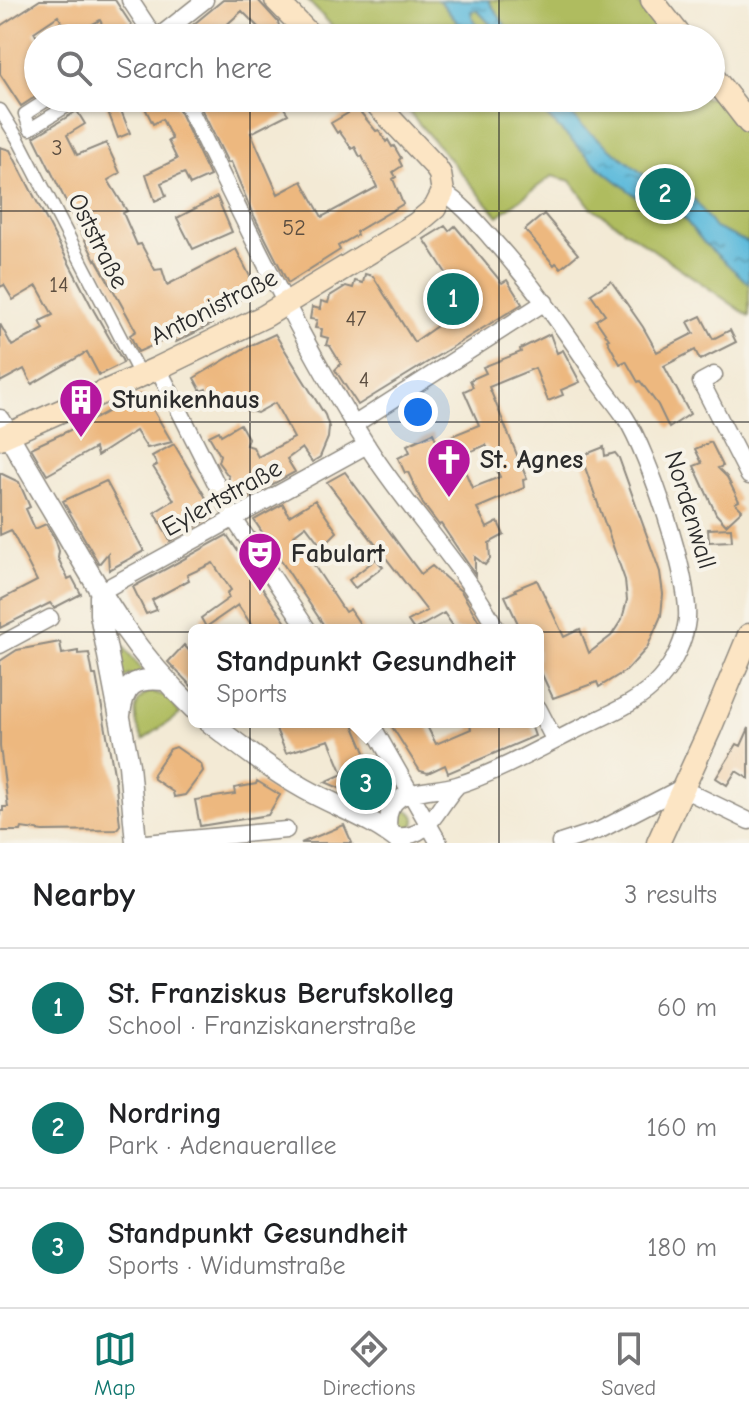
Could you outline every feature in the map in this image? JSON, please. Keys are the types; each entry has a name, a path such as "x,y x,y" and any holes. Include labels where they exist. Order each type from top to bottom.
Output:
{"main road":[{"path":"276,0 299,24"},
{"path":"652,0 671,24"},
{"path":"725,92 749,123"},
{"name":"Nordenwall","path":"384,112 434,165 440,174 441,197"},
{"name":"Antonistraße","path":"3,431 149,372 265,316 416,224 441,197"},
{"path":"658,843 749,635"}],"street":[{"path":"130,0 146,24"},
{"path":"174,24 205,0"},
{"name":"Oststraße","path":"0,110 234,519 304,624"},
{"path":"28,112 25,114 30,129 57,112"},
{"path":"0,134 43,112"},
{"path":"191,112 284,304 367,445 493,624"},
{"name":"Nordenwall","path":"410,793 458,785 555,741 620,706 659,681 676,654 687,623 682,572 643,452 626,418 545,302 469,213 441,197"},
{"path":"355,424 545,302"},
{"path":"714,375 701,382 749,476"},
{"path":"3,431 130,639 188,703"},
{"name":"Eylertstraße","path":"100,592 367,445"},
{"path":"100,592 100,614 131,779 136,843"},
{"path":"0,645 50,618"},
{"path":"120,715 123,694 135,683 164,680"},
{"path":"544,720 555,741"},
{"path":"217,728 297,784 395,837 413,836 428,825"},
{"path":"373,728 439,843"},
{"name":"Nordenwall","path":"428,825 444,799 458,785"},
{"path":"560,843 600,830 681,788 749,821"},
{"path":"395,837 387,817 391,807 410,793"},
{"path":"146,843 286,830"}],"green space":[{"path":"307,0 636,0 655,24 330,24"},
{"path":"725,110 749,139 749,316 590,206 571,181 552,176 498,216 409,112"},
{"path":"111,631 146,675 130,675 118,681"},
{"path":"150,692 166,696 180,714 143,740 136,720 136,706"},
{"path":"405,810 412,813 415,820 412,827 405,830 398,827 395,820 398,813"}],"water":[{"path":"436,0 488,0 504,24 490,24 477,10 471,11 476,24 459,24"},
{"path":"542,112 570,112 583,127 670,195 695,200 715,228 749,243 749,284 704,243 677,210 641,200 601,169"}],"building":[{"path":"40,0 115,0 131,24 102,24 100,20 93,24 63,24 58,16 46,24 24,24 24,104 21,106 0,74 0,26"},
{"path":"223,0 258,0 278,24 255,24 242,11 228,24 194,24"},
{"path":"78,112 85,124 67,135 77,155 106,143 120,173 108,180 127,211 123,213 137,245 141,244 155,270 162,269 167,285 236,249 257,290 209,317 212,324 176,342 174,336 138,352 130,335 136,331 95,260 34,137"},
{"path":"108,112 122,112 130,133 118,138"},
{"path":"147,112 180,112 210,176 190,185 184,173 161,183 166,196 155,201 146,174 177,159 162,119 153,124"},
{"path":"203,112 287,112 288,114 251,133 278,194 302,181 322,217 377,187 362,156 355,147 352,149 331,123 350,112 360,112 376,131 379,130 386,142 388,140 394,146 401,158 402,166 393,172 396,177 393,179 403,204 356,232 357,235 338,246 340,250 288,283 231,162 228,163"},
{"path":"0,147 10,150 122,360 123,363 99,375 87,352 32,384 24,369 0,382 0,324 12,346 44,329 40,321 53,315 37,286 13,300 4,285 0,287"},
{"path":"217,197 232,232 193,249 177,218"},
{"path":"544,214 578,254 561,268 556,263 554,265 525,230"},
{"path":"445,226 449,231 455,226 502,283 507,280 522,304 358,405 335,370 341,364 330,346 326,345 328,338 321,336 322,329 315,328 317,320 310,319 312,307 320,309 321,301 328,303 330,296 346,286 353,288 355,281 363,283 365,274 373,276 414,342 471,302 458,281 453,284 424,239"},
{"path":"611,281 657,352 694,333 688,322 701,316 713,339 730,330 736,342 700,360 695,350 664,366 690,414 669,428 658,405 638,382 626,361 620,364 596,320 605,314 591,294"},
{"path":"275,334 325,415 329,427 328,438 320,457 312,462 302,448 287,459 295,472 242,501 228,483 229,477 218,462 220,455 209,436 219,431 221,435 240,424 248,438 246,445 253,447 258,457 294,438 275,403 257,413 217,402 206,389 201,391 194,378"},
{"path":"550,334 557,353 563,350 580,382 561,390 563,395 548,401 535,368 489,387 527,479 523,480 524,488 477,508 487,528 498,522 504,535 489,543 490,559 485,565 475,557 475,574 441,524 423,504 398,458 410,452 407,445 433,433 437,442 479,425 464,391 473,387 470,380 486,373 483,367 521,352 520,349","holes":["486,445 500,477 472,488 459,456"]},
{"path":"138,395 145,396 172,442 147,448 136,431 97,456 95,448 47,475 31,448"},
{"path":"711,442 723,466 718,468 727,477 739,501 735,503 742,510 726,525 716,514 694,466 702,463 695,449"},
{"path":"174,444 216,515 170,541 155,512 174,500 153,467 157,465 152,456"},
{"path":"604,447 605,456 615,453 619,458 660,572 663,594 661,616 647,648 627,670 599,687 597,682 553,698 544,679 544,624 518,624 505,596 537,580 564,637 580,629 589,653 611,636 622,619 627,600 625,580 581,456"},
{"path":"345,472 421,574 432,566 461,591 480,624 452,624 444,613 425,624 410,624 408,621 427,611 327,482"},
{"path":"0,473 19,482 35,529 46,524 55,539 58,558 68,579 72,577 81,594 54,608 50,603 0,628 0,600 37,581 11,530 0,535"},
{"path":"106,481 144,551 109,570 108,553 99,564 63,501"},
{"path":"315,500 337,532 322,547 306,526 294,535 345,612 350,609 360,624 323,624 254,520 283,504 289,516"},
{"path":"731,528 732,541 709,542 708,529"},
{"path":"227,535 287,624 251,624 238,605 210,624 204,624 201,618 229,598 227,593 231,590 213,563 187,575 189,580 152,600 157,610 146,614 133,587"},
{"path":"376,559 383,567 355,588 349,580"},
{"path":"60,642 62,654 78,651 78,654 89,653 93,675 96,675 115,779 120,825 116,830 43,831 22,828 21,831 0,831 0,811 8,807 0,747 0,661 17,650"},
{"path":"184,645 188,649 188,683 168,662"},
{"path":"276,728 355,728 380,787 380,798 370,801 325,782 343,774 329,740 286,753"},
{"path":"393,728 428,728 436,744 471,728 532,728 535,736 448,773 445,765 428,773 420,771"},
{"path":"749,728 749,779 736,771 727,785 716,778 737,744 741,746"},
{"path":"176,747 201,764 203,771 185,795 174,797 173,792 154,779 153,774 170,749"},
{"path":"257,781 280,795 268,815 200,826 195,800 235,794 234,788 256,784"},
{"path":"344,825 352,843 301,843"}],"place":[{"name":"Nordring","path":"665,194"},
{"name":"St. Franziskus Berufskolleg","path":"453,299"},
{"name":"Stunikenhaus","path":"81,439"},
{"name":"St. Agnes","path":"449,499"},
{"name":"Fabulart","path":"260,593"},
{"name":"Standpunkt Gesundheit","path":"366,784"}]}
